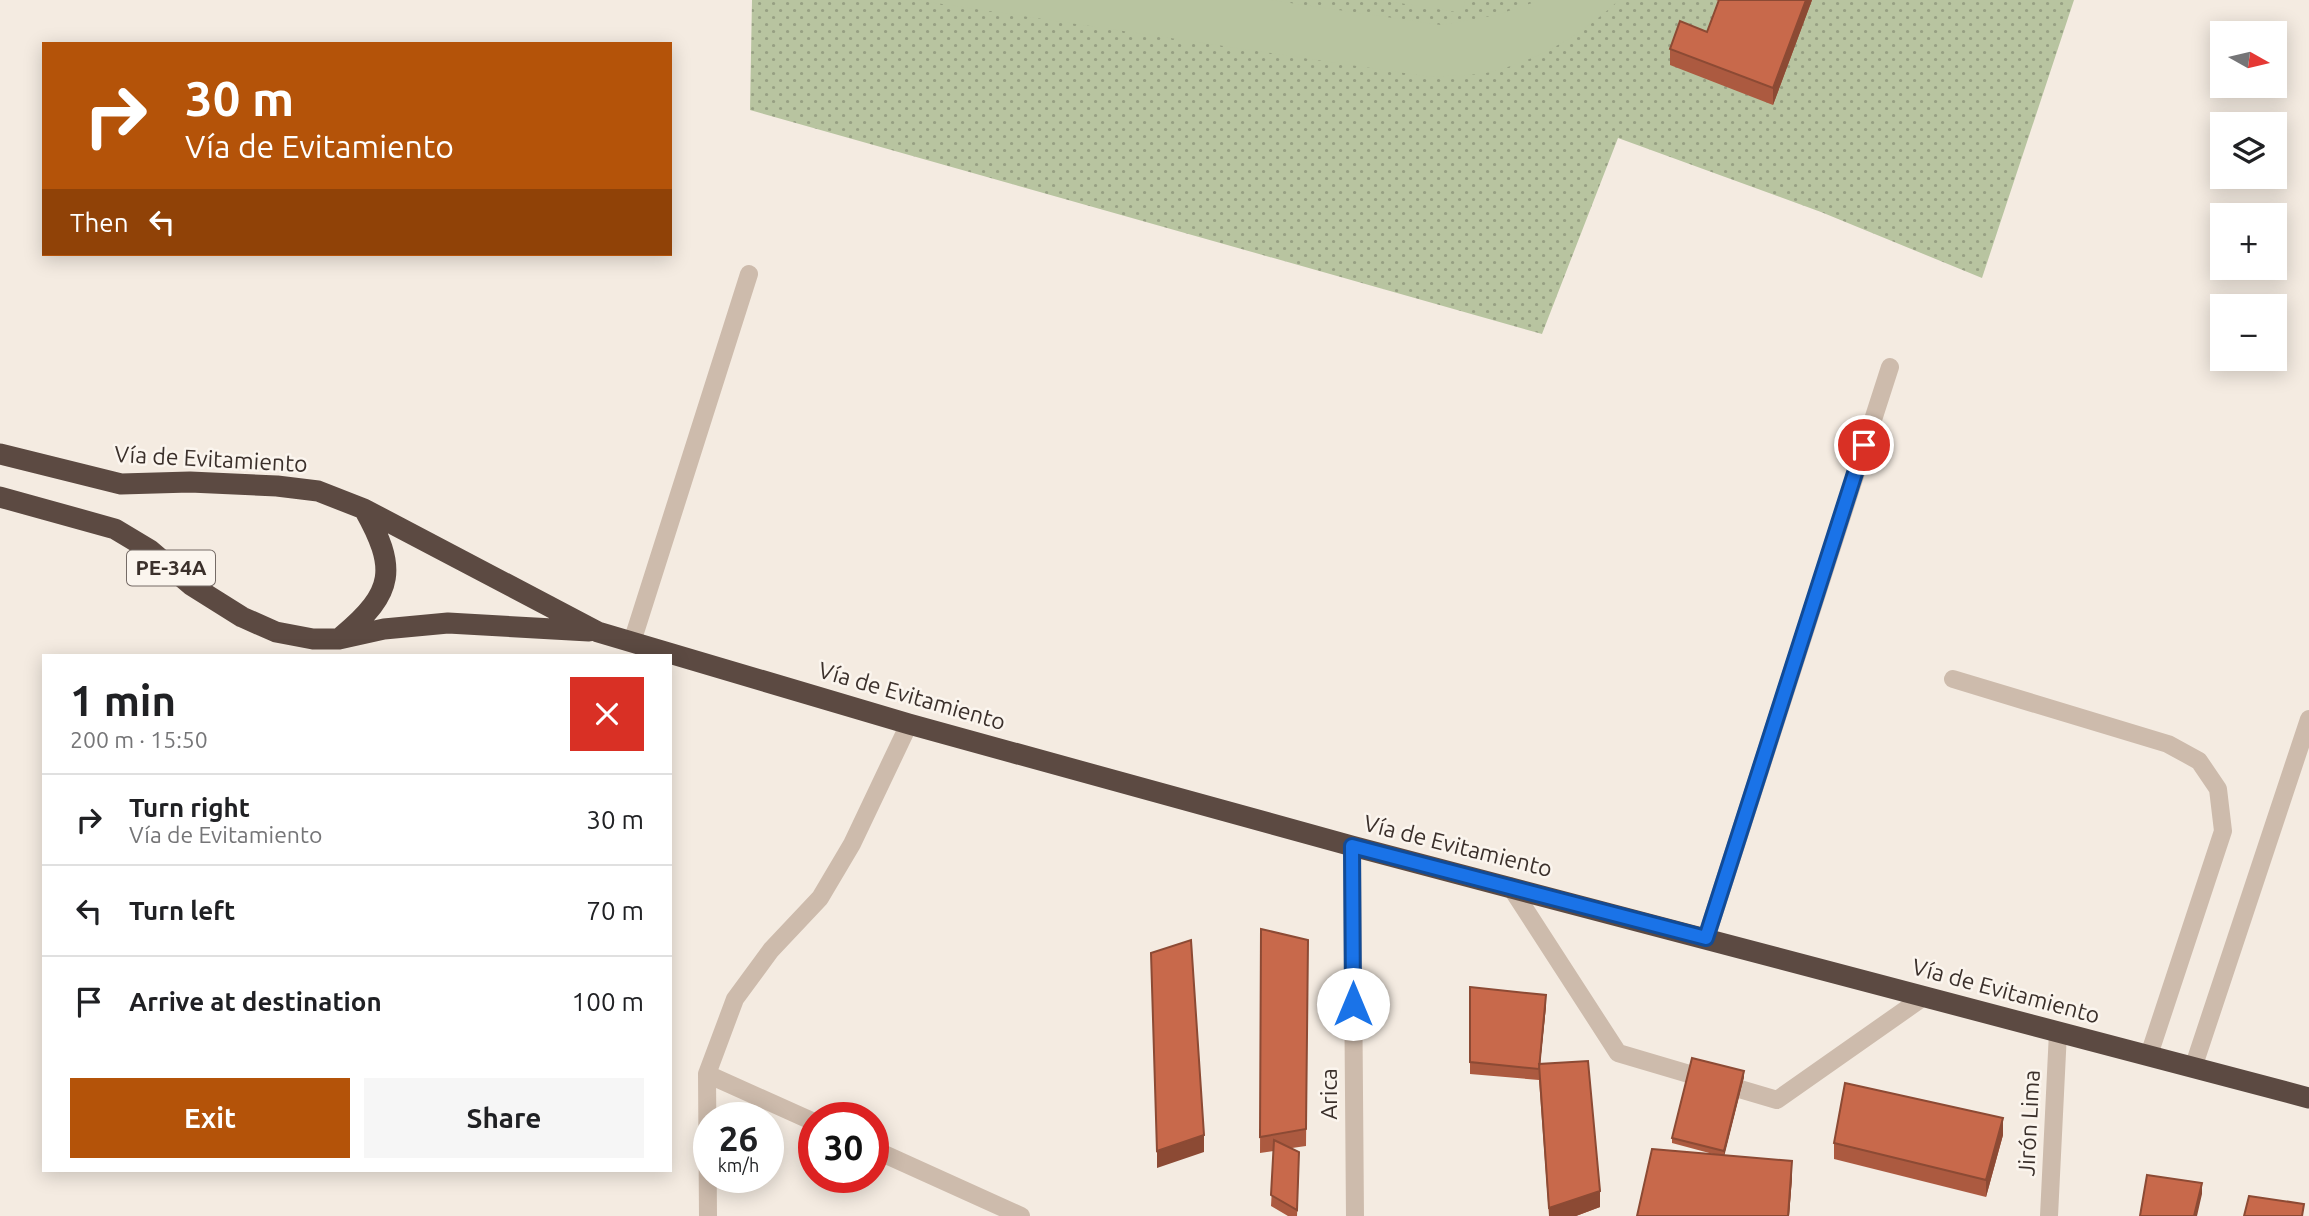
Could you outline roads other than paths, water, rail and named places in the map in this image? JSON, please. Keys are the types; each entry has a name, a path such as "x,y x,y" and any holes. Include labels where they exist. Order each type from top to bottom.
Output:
{"highway":[{"name":"Vía de Evitamiento","path":"0,454 121,484 190,482 277,486 318,491 364,509 598,632 909,724 1352,846 2309,1098"},
{"name":"Vía de Evitamiento","path":"0,497 115,529 150,551 191,585 242,617 276,632 313,639 338,639 384,629 448,623 598,632"},
{"path":"338,639 363,619 380,597 387,569 382,540 364,509"}],"street":[{"path":"632,642 749,274"},
{"path":"1706,938 1889,368"},
{"path":"1953,679 2168,744 2199,761 2218,789 2222,831 2149,1055"},
{"path":"2193,1068 2309,719"},
{"path":"708,1216 707,1074 736,999 771,950 821,898 852,844 909,724"},
{"name":"Arica","path":"1352,846 1355,1216"},
{"path":"1510,886 1618,1053 1777,1100 1925,996"},
{"name":"Jirón Lima","path":"2049,1216 2058,1032"},
{"path":"707,1074 798,1115"},
{"path":"889,1156 1021,1216"}]}
